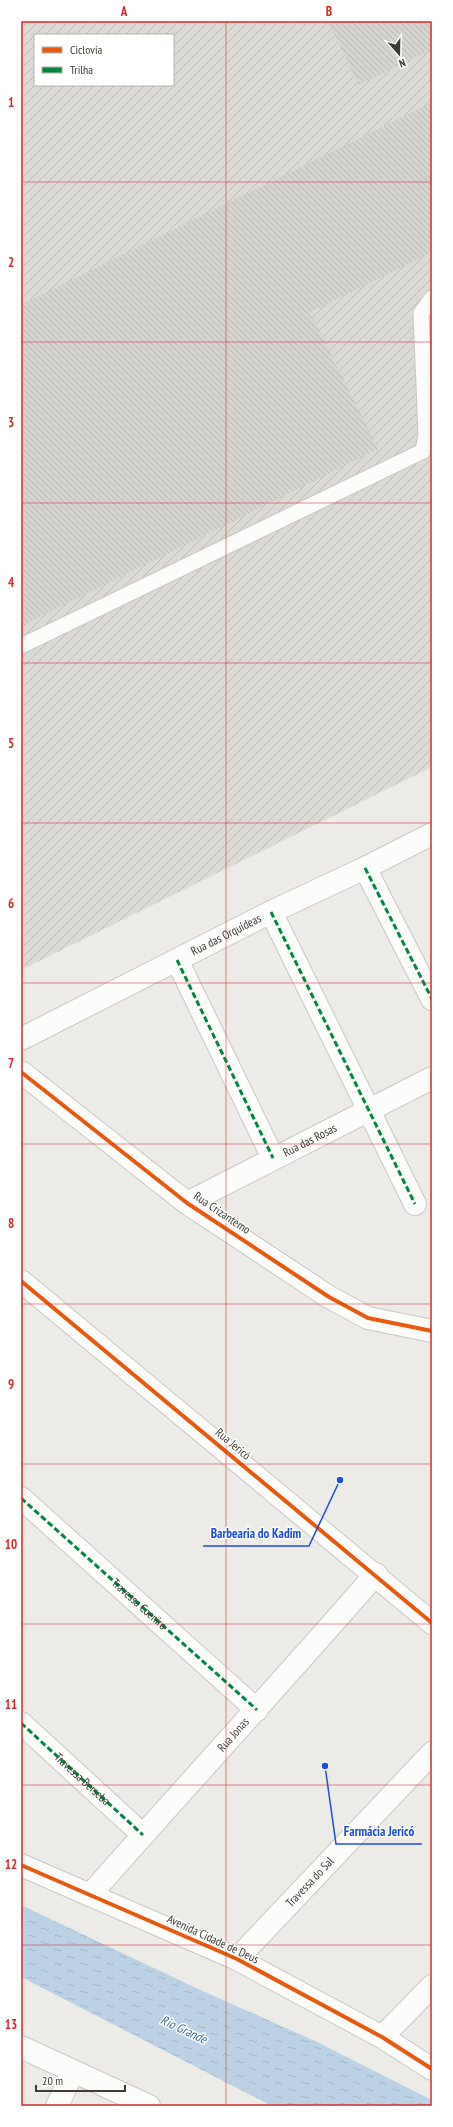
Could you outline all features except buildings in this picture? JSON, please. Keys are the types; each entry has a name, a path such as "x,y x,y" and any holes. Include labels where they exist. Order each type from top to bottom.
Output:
{"street":[{"name":"Rua das Orquídeas","path":"21,1039 271,912 365,868 432,834"},
{"path":"365,868 432,999"},
{"path":"271,912 415,1204"},
{"path":"177,960 273,1158"},
{"name":"Rua Crizantemo","path":"21,1072 187,1203 329,1297 368,1318 432,1331"},
{"name":"Rua das Rosas","path":"187,1203 432,1078"},
{"name":"Rua Jericó","path":"21,1281 376,1574 432,1623"},
{"name":"Travessa Coeniro","path":"21,1498 257,1710"},
{"name":"Rua Jonas","path":"90,1895 204,1766 257,1710 376,1574"},
{"name":"Travessa Berseba","path":"21,1724 143,1835"},
{"name":"Travessa do Sal","path":"237,1959 432,1753"},
{"name":"Avenida Cidade de Deus","path":"21,1864 237,1959 382,2037 432,2069"},
{"path":"382,2037 432,1986"},
{"path":"21,2047 149,2106"},
{"path":"57,2106 74,2072"}],"lane":[{"path":"21,646 423,451 426,438 421,312 432,298"}],"shaded area":[{"path":"21,21 432,21 432,767 21,970"}],"water":[{"name":"Rio Grande","path":"21,1905 194,1987 315,2041 430,2099 432,2106 272,2106 21,1977"}],"marked path":[{"path":"365,868 432,999"},
{"path":"271,912 415,1204"},
{"path":"177,960 273,1158"},
{"path":"21,1498 257,1710"},
{"path":"21,1723 143,1835"}],"cycle path":[{"path":"21,1072 187,1203 329,1297 368,1318 432,1331"},
{"path":"21,1281 432,1623"},
{"path":"21,1865 237,1959 382,2037 432,2069"}],"place":[{"name":"Barbearia do Kadim","path":"340,1480"},
{"name":"Farmácia Jericó","path":"325,1766"}]}
